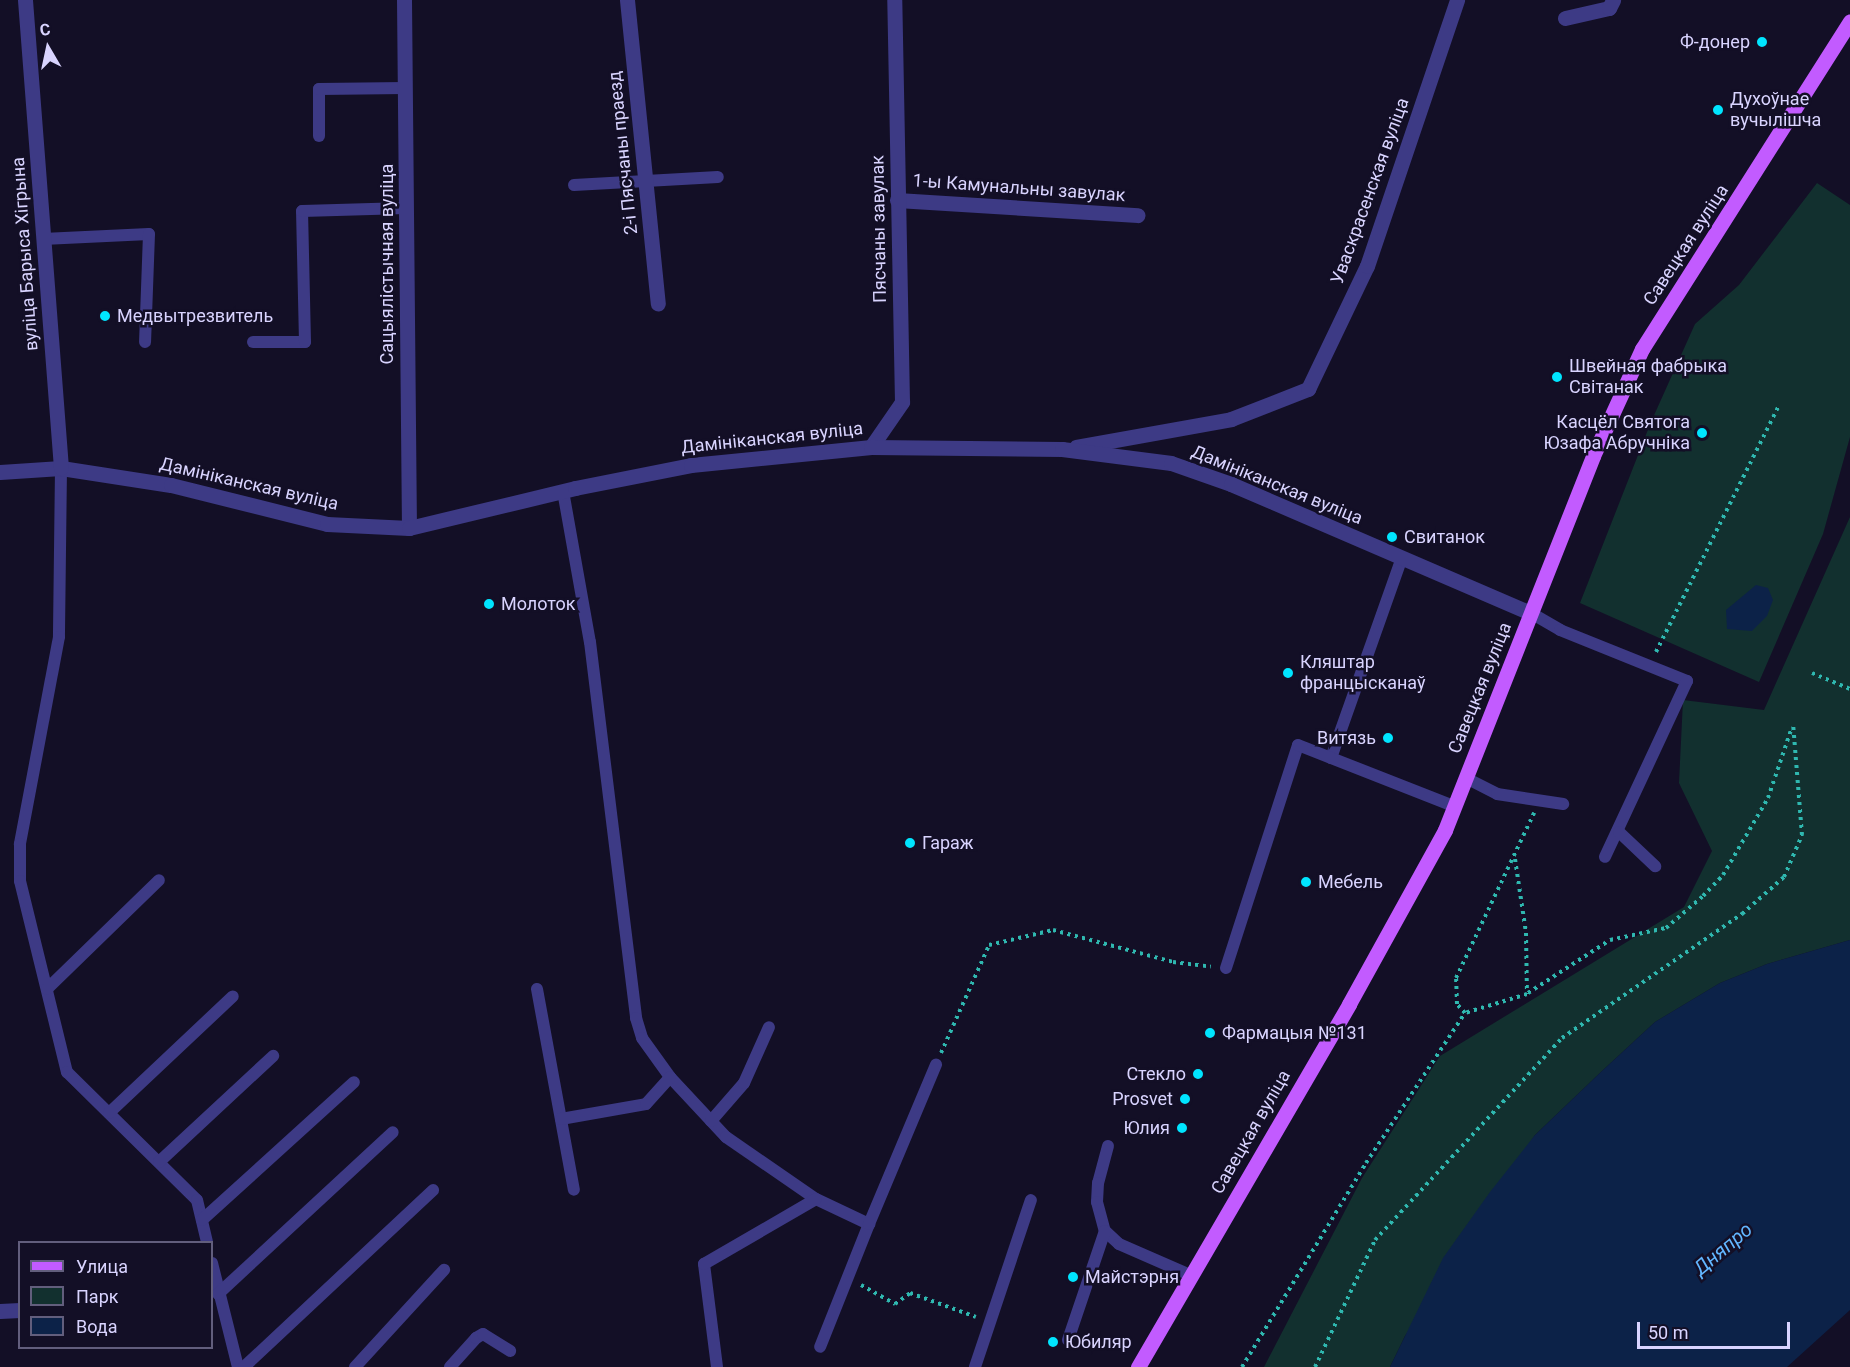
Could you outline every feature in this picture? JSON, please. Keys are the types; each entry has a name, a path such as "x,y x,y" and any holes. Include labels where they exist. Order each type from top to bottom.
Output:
{"main road":[{"name":"Савецкая вуліца","path":"1138,1367 1349,1004 1454,806 1593,456 1642,349 1850,21"}],"street":[{"name":"вуліца Барыса Хігрына","path":"25,0 61,468"},
{"name":"Сацыялістычная вуліца","path":"404,0 408,528"},
{"name":"2-і Пясчаны праезд","path":"627,0 658,303"},
{"name":"Пясчаны завулак","path":"871,447 902,402 894,0"},
{"name":"Уваскрасенская вуліца","path":"1062,449 1231,419 1308,389 1367,266 1457,0"},
{"path":"1565,18 1609,8 1613,0"},
{"name":"1-ы Камунальны завулак","path":"897,200 1138,215"},
{"name":"Дамініканская вуліца","path":"0,472 61,468 171,485 327,524 408,528 563,491 691,465 871,447 1062,449 1171,463 1231,484 1531,613"},
{"path":"0,1311 18,1310"}],"lane":[{"path":"319,136 320,89 405,88"},
{"path":"574,185 718,177"},
{"path":"253,342 305,342 302,211 406,208"},
{"path":"43,239 149,234 146,342"},
{"path":"61,468 59,637 20,844 20,881 67,1072 197,1200 207,1241"},
{"path":"563,491 590,642 636,1018 642,1038 669,1077 726,1137 816,1199 869,1224"},
{"path":"1331,758 1402,557"},
{"path":"1531,613 1560,630 1687,681 1619,832 1605,857"},
{"path":"1226,968 1298,745 1454,806"},
{"path":"1466,778 1497,794 1563,804"},
{"path":"1619,832 1655,866"},
{"path":"47,989 159,880"},
{"path":"537,989 574,1190"},
{"path":"109,1113 233,996"},
{"path":"711,1121 744,1083 769,1027"},
{"path":"159,1162 273,1056"},
{"path":"820,1347 936,1065"},
{"path":"561,1119 646,1104 669,1077"},
{"path":"202,1220 354,1082"},
{"path":"218,1294 393,1132"},
{"path":"1108,1146 1098,1183 1097,1202 1105,1231 1119,1244 1190,1275"},
{"path":"244,1367 433,1190"},
{"path":"717,1367 704,1263 816,1199"},
{"path":"975,1367 1031,1200"},
{"path":"1068,1340 1105,1231"},
{"path":"213,1268 238,1367"},
{"path":"355,1367 444,1270"},
{"path":"450,1367 476,1338 483,1335 510,1351"}],"path":[{"path":"1649,666 1778,407"},
{"path":"1812,673 1850,689"},
{"path":"1242,1367 1366,1163 1465,1013 1527,994 1610,940 1666,928 1703,896 1723,875 1768,798 1793,723 1802,835 1784,877 1742,914 1562,1038 1375,1240 1315,1367"},
{"path":"1465,1013 1457,1004 1456,978 1515,859 1538,801"},
{"path":"1515,859 1526,933 1527,994"},
{"path":"936,1065 989,945 1053,930 1173,962 1226,968"},
{"path":"848,1278 895,1304 910,1293 971,1316"}],"green space":[{"path":"1817,183 1850,205 1850,437 1823,534 1759,682 1580,603 1651,422 1695,324 1739,285"},
{"path":"1850,517 1850,940 1767,964 1720,983 1655,1022 1602,1071 1535,1135 1405,1336 1390,1367 1264,1367 1362,1178 1440,1056 1684,907 1712,851 1679,783 1683,700 1764,710"}],"water":[{"path":"1756,585 1768,588 1773,600 1767,616 1752,631 1727,629 1726,610"},
{"name":"Дняпро","path":"1850,940 1850,1310 1787,1367 1390,1367 1443,1258 1490,1192 1535,1135 1602,1071 1655,1022 1720,983 1767,964"}],"place":[{"name":"Ф-донер","path":"1762,42"},
{"name":"Духоўнае вучылішча","path":"1718,110"},
{"name":"Медвытрезвитель","path":"105,316"},
{"name":"Швейная фабрыка Світанак","path":"1557,377"},
{"name":"Касцёл Святога Юзафа Абручніка","path":"1702,433"},
{"name":"Свитанок","path":"1392,537"},
{"name":"Молоток","path":"489,604"},
{"name":"Кляштар францысканаў","path":"1288,673"},
{"name":"Витязь","path":"1388,738"},
{"name":"Гараж","path":"910,843"},
{"name":"Мебель","path":"1306,882"},
{"name":"Фармацыя №131","path":"1210,1033"},
{"name":"Стекло","path":"1198,1074"},
{"name":"Prosvet","path":"1185,1099"},
{"name":"Юлия","path":"1182,1128"},
{"name":"Майстэрня","path":"1073,1277"},
{"name":"Юбиляр","path":"1053,1342"}]}
